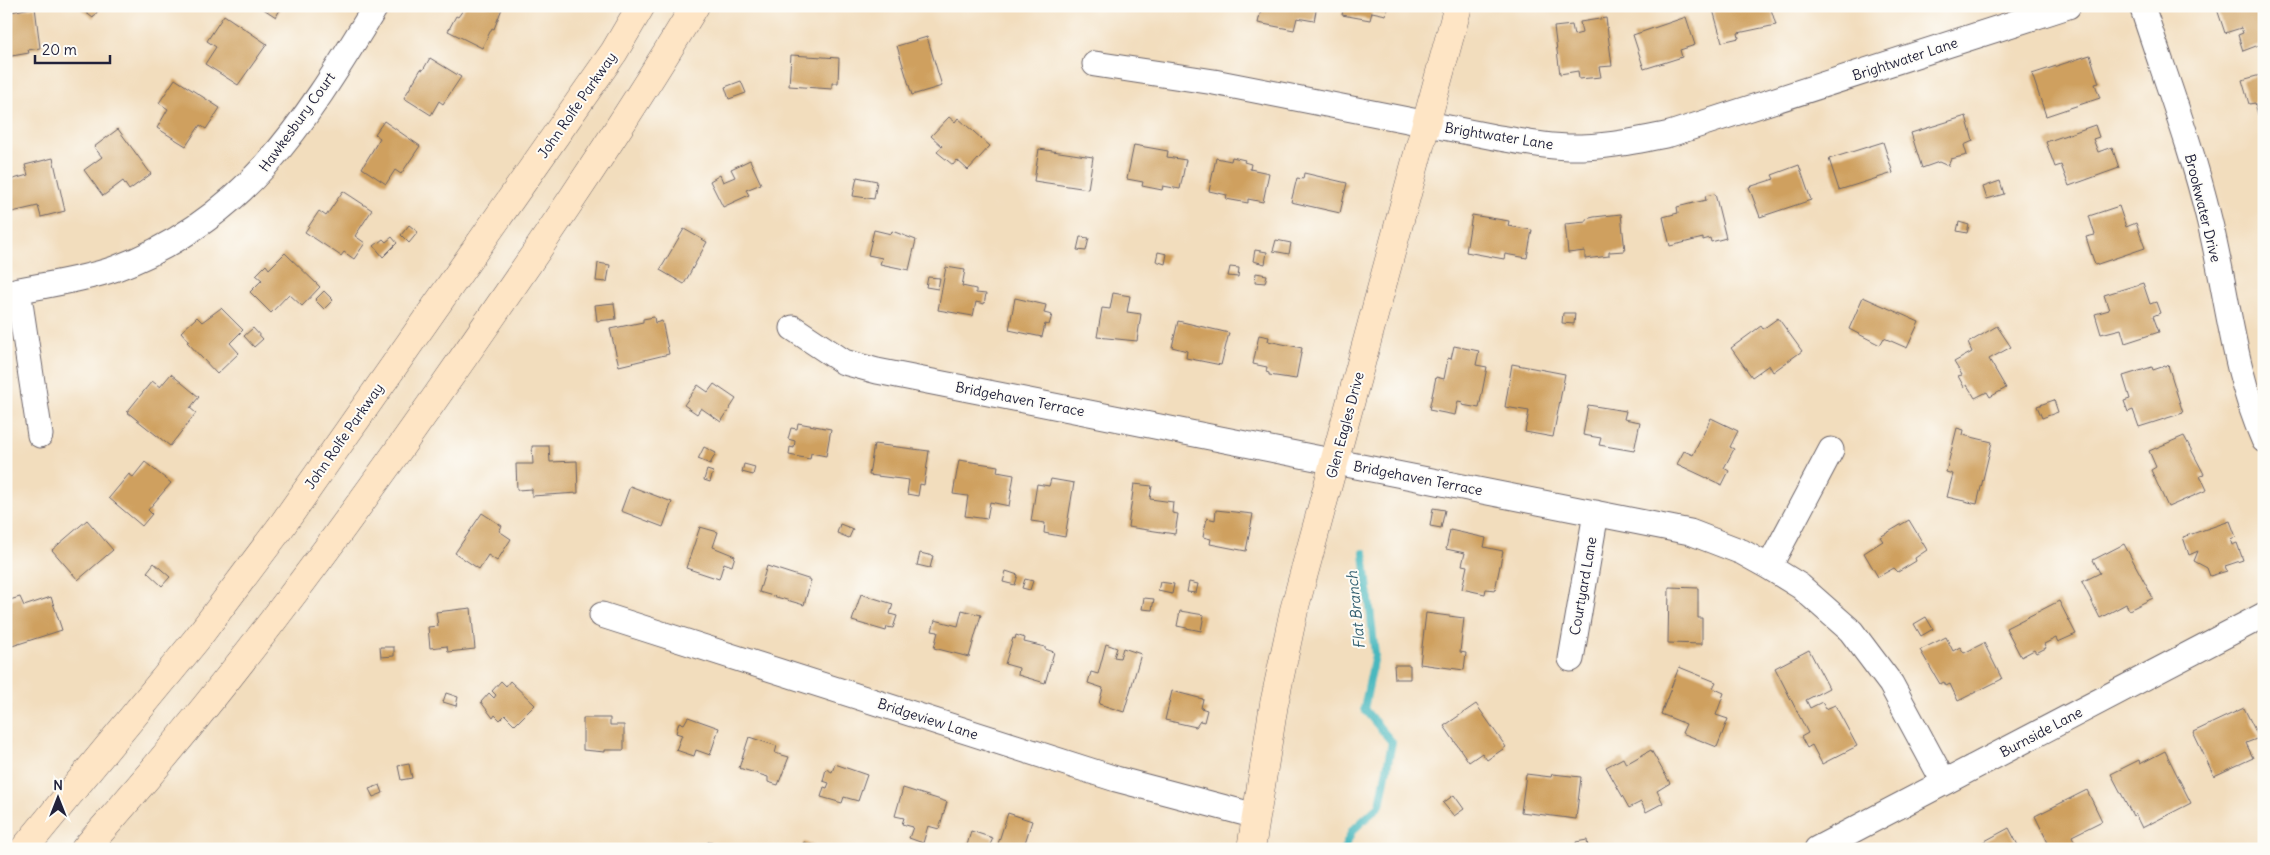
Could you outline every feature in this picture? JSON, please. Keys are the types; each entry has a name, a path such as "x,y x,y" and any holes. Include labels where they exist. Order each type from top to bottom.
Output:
{"main road":[{"name":"John Rolfe Parkway","path":"24,849 190,648 283,524 608,60 641,6"},
{"path":"86,849 129,800 247,656 375,485 557,224 631,112 695,6"},
{"name":"Glen Eagles Drive","path":"1251,849 1274,704 1294,610 1458,6"}],"street":[{"name":"Hawkesbury Court","path":"12,292 98,274 116,268 182,237 222,208 253,181 283,146 346,55 376,6"},
{"name":"Brightwater Lane","path":"1095,64 1214,82 1539,144 1580,147 1620,144 1670,134 2068,6"},
{"name":"Brookwater Drive","path":"2142,6 2210,220 2236,358 2251,410 2264,440"},
{"path":"12,292 40,435"},
{"name":"Bridgehaven Terrace","path":"793,328 844,362 877,370 1690,532 1742,552 1800,586 1851,631 1890,684 1944,782"},
{"path":"1770,567 1831,450"},
{"name":"Courtyard Lane","path":"1571,659 1596,513"},
{"name":"Burnside Lane","path":"1818,849 2264,614"},
{"name":"Bridgeview Lane","path":"602,615 1116,779 1256,816"}],"building":[{"path":"77,6 101,6 93,18"},
{"path":"259,6 282,6 276,17"},
{"path":"466,6 503,6 494,29 492,28 482,48 448,31 456,16 458,17"},
{"path":"1262,6 1317,6 1314,21 1297,18 1294,30 1258,23"},
{"path":"1344,6 1388,6 1386,15 1372,12 1370,20 1342,15"},
{"path":"1712,6 1770,6 1776,25 1738,33 1739,38 1722,42"},
{"path":"2216,6 2264,6 2264,43 2243,51 2238,35 2243,33 2241,28 2225,33"},
{"path":"35,7 40,48 28,50 29,53 6,57 6,13"},
{"path":"224,15 267,44 238,85 205,64 216,47 207,41"},
{"path":"1686,17 1695,45 1680,50 1682,57 1644,69 1633,35"},
{"path":"1606,18 1612,66 1599,67 1601,77 1579,79 1578,71 1560,74 1554,27 1572,25 1574,35 1582,33 1580,22"},
{"path":"927,37 942,86 912,95 897,46"},
{"path":"791,55 839,58 838,83 832,83 832,89 789,86"},
{"path":"2090,55 2099,83 2095,84 2100,98 2046,116 2032,74"},
{"path":"430,58 461,77 443,104 439,101 431,115 404,98 421,69 423,70"},
{"path":"2264,74 2264,114 2258,115 2255,103 2249,104 2242,80"},
{"path":"175,79 220,108 206,129 200,125 186,146 157,128 168,109 159,103"},
{"path":"741,81 746,93 729,99 725,87"},
{"path":"1966,116 1973,141 1964,145 1967,155 1951,159 1948,166 1939,162 1922,168 1911,133"},
{"path":"949,117 955,122 958,118 990,146 968,170 957,160 953,165 937,152 942,146 931,136"},
{"path":"384,121 420,146 401,174 395,170 386,184 362,168 380,138 375,134"},
{"path":"2095,125 2099,137 2093,139 2098,152 2112,147 2119,168 2069,186 2061,165 2055,167 2046,142"},
{"path":"118,129 151,174 129,190 123,181 103,196 84,170 102,157 94,147"},
{"path":"1883,142 1893,173 1839,190 1829,159"},
{"path":"1134,145 1168,151 1167,157 1186,160 1180,189 1163,186 1162,190 1142,186 1143,182 1127,179"},
{"path":"1039,149 1093,157 1088,189 1034,181"},
{"path":"1232,157 1245,160 1244,162 1251,164 1250,169 1269,173 1263,202 1248,199 1248,203 1226,199 1227,195 1209,191 1216,158 1231,161"},
{"path":"53,158 65,211 41,217 38,206 12,212 6,181 28,175 25,165"},
{"path":"750,160 761,184 746,190 749,195 723,207 710,181 720,175 723,182 735,177 731,169"},
{"path":"1799,165 1811,200 1760,217 1749,187 1774,179 1772,175"},
{"path":"1304,173 1347,183 1340,213 1291,202 1297,178 1303,179"},
{"path":"857,177 877,181 874,199 853,196"},
{"path":"2000,181 2004,194 1987,199 1983,187"},
{"path":"343,191 372,210 355,236 365,243 354,259 344,252 341,256 305,232 319,211 326,216"},
{"path":"1715,194 1726,238 1711,242 1710,238 1703,240 1703,238 1670,246 1663,217 1678,213 1677,207 1706,200 1705,196"},
{"path":"2119,206 2126,227 2136,223 2145,248 2095,265 2086,237 2095,235 2089,216"},
{"path":"1621,214 1625,251 1609,252 1609,256 1585,259 1585,251 1568,253 1565,224 1586,222 1586,219 1594,217"},
{"path":"1472,215 1509,221 1508,226 1532,230 1527,258 1505,254 1504,259 1466,252"},
{"path":"1959,222 1969,225 1967,233 1957,231"},
{"path":"409,225 418,232 409,243 401,235"},
{"path":"684,229 707,242 684,284 660,270"},
{"path":"874,230 891,234 892,231 916,240 909,270 880,264 882,258 868,255"},
{"path":"392,237 397,243 383,257 374,246 383,239 386,242"},
{"path":"1080,237 1089,238 1086,251 1077,250"},
{"path":"1276,240 1291,243 1289,254 1273,251"},
{"path":"1255,250 1267,252 1265,264 1253,261"},
{"path":"1158,252 1167,254 1165,264 1156,261"},
{"path":"285,253 320,287 302,306 289,294 271,313 250,292 262,280 256,275 266,265 269,269"},
{"path":"598,263 610,265 607,282 596,281"},
{"path":"946,267 965,270 962,286 976,289 976,293 986,294 984,304 976,302 973,316 938,310"},
{"path":"1230,267 1239,268 1238,277 1228,276"},
{"path":"1256,273 1267,275 1265,283 1255,282"},
{"path":"928,277 940,278 938,289 926,287"},
{"path":"2143,283 2150,304 2156,302 2160,313 2153,316 2159,332 2125,343 2121,329 2101,334 2095,314 2109,310 2104,295"},
{"path":"324,291 333,300 324,309 315,300"},
{"path":"1113,293 1130,296 1127,312 1141,314 1137,341 1097,337 1102,308 1110,309"},
{"path":"1863,297 1919,322 1907,348 1884,338 1880,345 1849,329"},
{"path":"1015,298 1046,305 1044,313 1052,315 1049,325 1045,324 1042,337 1009,330"},
{"path":"614,303 616,319 597,321 595,305"},
{"path":"221,308 243,330 230,343 239,353 217,374 187,342 189,341 181,332 197,317 202,322"},
{"path":"1563,313 1575,313 1574,324 1562,323"},
{"path":"654,317 655,323 662,321 669,354 619,366 610,329 643,322 643,319"},
{"path":"1778,318 1802,351 1773,372 1769,365 1752,377 1731,348 1761,326 1763,329"},
{"path":"1178,321 1229,333 1221,365 1186,358 1187,351 1172,347"},
{"path":"1997,326 2011,347 1989,359 2006,388 1990,397 1987,392 1975,398 1967,385 1964,387 1958,376 1962,375 1954,362 1972,352 1968,343"},
{"path":"253,328 263,339 254,347 244,336"},
{"path":"1259,335 1269,337 1268,341 1302,348 1296,379 1269,375 1266,372 1267,367 1253,364"},
{"path":"1454,346 1479,351 1476,365 1487,367 1479,408 1462,405 1463,402 1458,401 1455,415 1429,410 1436,377 1444,379 1448,358 1451,359"},
{"path":"1512,364 1565,374 1553,437 1525,432 1529,411 1505,407"},
{"path":"2168,365 2183,413 2139,427 2133,410 2128,412 2124,401 2130,399 2123,376 2152,367 2153,370"},
{"path":"171,374 199,397 190,408 196,413 170,446 127,412 152,381 160,387"},
{"path":"714,384 736,399 721,422 701,408 697,414 684,405 698,385 708,392"},
{"path":"2054,400 2058,412 2042,418 2037,406"},
{"path":"1588,405 1626,411 1624,419 1640,422 1634,451 1599,445 1601,438 1583,435"},
{"path":"1711,418 1738,431 1730,447 1734,449 1724,468 1729,471 1722,485 1677,464 1684,451 1693,455"},
{"path":"798,423 831,429 826,456 811,453 810,459 789,455 790,447 794,448 795,441 788,439 791,428 797,429"},
{"path":"1957,428 1964,430 1963,435 1992,442 1977,504 1947,497 1953,474 1946,472"},
{"path":"2184,436 2204,474 2200,475 2207,490 2168,507 2151,470 2156,467 2149,451"},
{"path":"874,444 929,451 924,485 920,484 918,496 907,494 909,480 869,475"},
{"path":"532,446 549,446 550,462 577,461 578,493 532,496 532,489 517,490 516,464 533,464"},
{"path":"704,447 716,453 710,464 698,459"},
{"path":"959,460 998,466 997,472 1014,475 1009,506 990,502 987,519 965,516 968,496 953,494"},
{"path":"145,462 171,483 148,510 152,514 142,526 109,498 129,474 133,477"},
{"path":"744,464 755,467 753,475 742,472"},
{"path":"707,470 713,472 710,482 704,480"},
{"path":"1051,479 1074,483 1065,537 1044,533 1045,523 1031,521 1037,484 1049,486"},
{"path":"1134,484 1152,486 1150,499 1173,502 1172,513 1178,514 1175,534 1128,527"},
{"path":"630,486 672,502 663,527 621,511"},
{"path":"1433,508 1445,510 1441,528 1430,526"},
{"path":"1216,510 1253,514 1246,551 1210,544 1211,539 1203,537 1207,518 1215,520"},
{"path":"482,513 502,526 499,531 511,539 497,561 488,555 479,569 455,553"},
{"path":"87,520 113,550 78,580 52,550"},
{"path":"1909,520 1927,550 1915,558 1916,561 1898,572 1894,568 1878,577 1864,553 1883,541 1880,537"},
{"path":"2230,521 2236,537 2230,539 2232,545 2237,543 2243,560 2225,566 2227,571 2210,576 2207,568 2194,561 2198,551 2189,555 2183,537"},
{"path":"840,524 853,529 849,538 837,533"},
{"path":"700,527 718,532 713,547 735,556 732,566 724,563 719,579 686,568"},
{"path":"1450,530 1486,538 1484,547 1503,551 1495,590 1486,589 1485,594 1462,589 1467,566 1462,565 1465,553 1446,549"},
{"path":"2124,544 2153,598 2129,610 2126,604 2100,618 2082,582 2100,573 2093,560"},
{"path":"920,553 933,556 930,568 917,565"},
{"path":"154,563 170,577 162,586 147,572"},
{"path":"767,566 811,580 804,605 759,592"},
{"path":"1006,571 1018,575 1015,585 1003,582"},
{"path":"1025,579 1033,581 1030,590 1022,588"},
{"path":"1160,582 1174,584 1172,594 1158,591"},
{"path":"1189,582 1198,584 1196,593 1187,592"},
{"path":"1669,587 1698,588 1698,618 1702,618 1702,644 1668,643"},
{"path":"861,594 893,604 890,614 897,616 893,628 887,627 886,631 852,621"},
{"path":"20,597 24,606 51,597 62,630 9,647 6,637 6,601"},
{"path":"1144,598 1154,599 1152,610 1142,609"},
{"path":"2059,601 2076,634 2058,642 2056,638 2044,644 2046,648 2036,653 2034,650 2021,657 2006,628"},
{"path":"471,608 475,649 448,652 447,646 430,648 428,627 438,626 436,612"},
{"path":"962,610 981,615 969,657 934,648 938,632 932,631 935,620 958,626"},
{"path":"1180,611 1204,615 1201,631 1177,626"},
{"path":"1426,613 1464,618 1460,652 1466,653 1464,670 1420,664"},
{"path":"1926,617 1933,629 1921,636 1914,624"},
{"path":"1016,635 1025,638 1024,642 1045,647 1045,649 1054,652 1045,683 1018,675 1019,668 1005,664 1013,638 1015,639"},
{"path":"1946,637 1953,651 1960,647 1964,653 1984,643 2002,679 1958,701 1950,684 1946,686 1944,682 1940,684 1920,650"},
{"path":"1106,644 1117,648 1114,657 1120,658 1123,648 1141,654 1124,712 1099,704 1103,688 1088,683 1091,672 1098,674"},
{"path":"380,647 394,647 394,656 381,657"},
{"path":"1809,650 1829,688 1806,700 1810,708 1822,702 1826,709 1835,705 1857,746 1822,764 1812,745 1807,748 1801,737 1808,733 1775,668"},
{"path":"1394,665 1410,665 1410,679 1395,679"},
{"path":"1679,667 1716,682 1713,688 1724,693 1716,715 1728,719 1717,747 1682,733 1686,724 1661,714"},
{"path":"501,681 506,686 510,681 535,705 515,725 505,715 500,720 495,715 493,718 481,702 489,693 494,698 496,695 492,691"},
{"path":"1172,691 1203,699 1201,708 1207,710 1204,722 1200,721 1196,727 1165,720"},
{"path":"446,693 458,697 456,706 443,702"},
{"path":"1476,704 1506,747 1487,760 1482,753 1469,762 1444,726"},
{"path":"2244,708 2259,738 2246,743 2253,758 2214,776 2193,732"},
{"path":"688,717 719,728 710,755 696,750 694,756 676,750 682,735 676,733 679,722 684,724"},
{"path":"583,718 610,718 610,725 624,725 624,750 605,750 605,752 583,750"},
{"path":"749,737 777,746 775,753 789,757 778,785 768,782 768,777 739,768"},
{"path":"1651,750 1670,783 1657,791 1663,803 1646,812 1641,802 1629,808 1606,767 1623,758 1626,764"},
{"path":"2165,751 2191,803 2142,828 2135,814 2133,816 2111,774 2139,760 2140,764"},
{"path":"409,764 412,778 401,780 398,766"},
{"path":"835,764 867,775 858,801 844,797 842,803 821,797 824,787 827,788 829,783 823,781 826,769 832,772"},
{"path":"1526,774 1551,777 1552,774 1581,777 1576,819 1521,812"},
{"path":"380,785 383,793 373,797 369,789"},
{"path":"903,788 947,802 939,829 928,826 923,843 909,838 913,827 902,824 904,818 895,816"},
{"path":"2087,790 2102,821 2072,836 2078,849 2055,849 2053,845 2050,847 2035,816"},
{"path":"1454,795 1464,809 1454,816 1443,803"},
{"path":"1008,813 1032,821 1023,849 966,849 971,831 993,838 990,845 997,847"},
{"path":"2009,828 2020,849 1986,849 1983,842"},
{"path":"1587,840 1588,849 1577,849 1576,842"},
{"path":"708,842 715,844 713,849 706,849"},
{"path":"804,842 817,847 817,849 801,849"}],"waterway":[{"name":"Flat Branch","path":"1344,849 1352,831 1380,805 1392,742 1364,709 1375,655 1364,553"}]}
